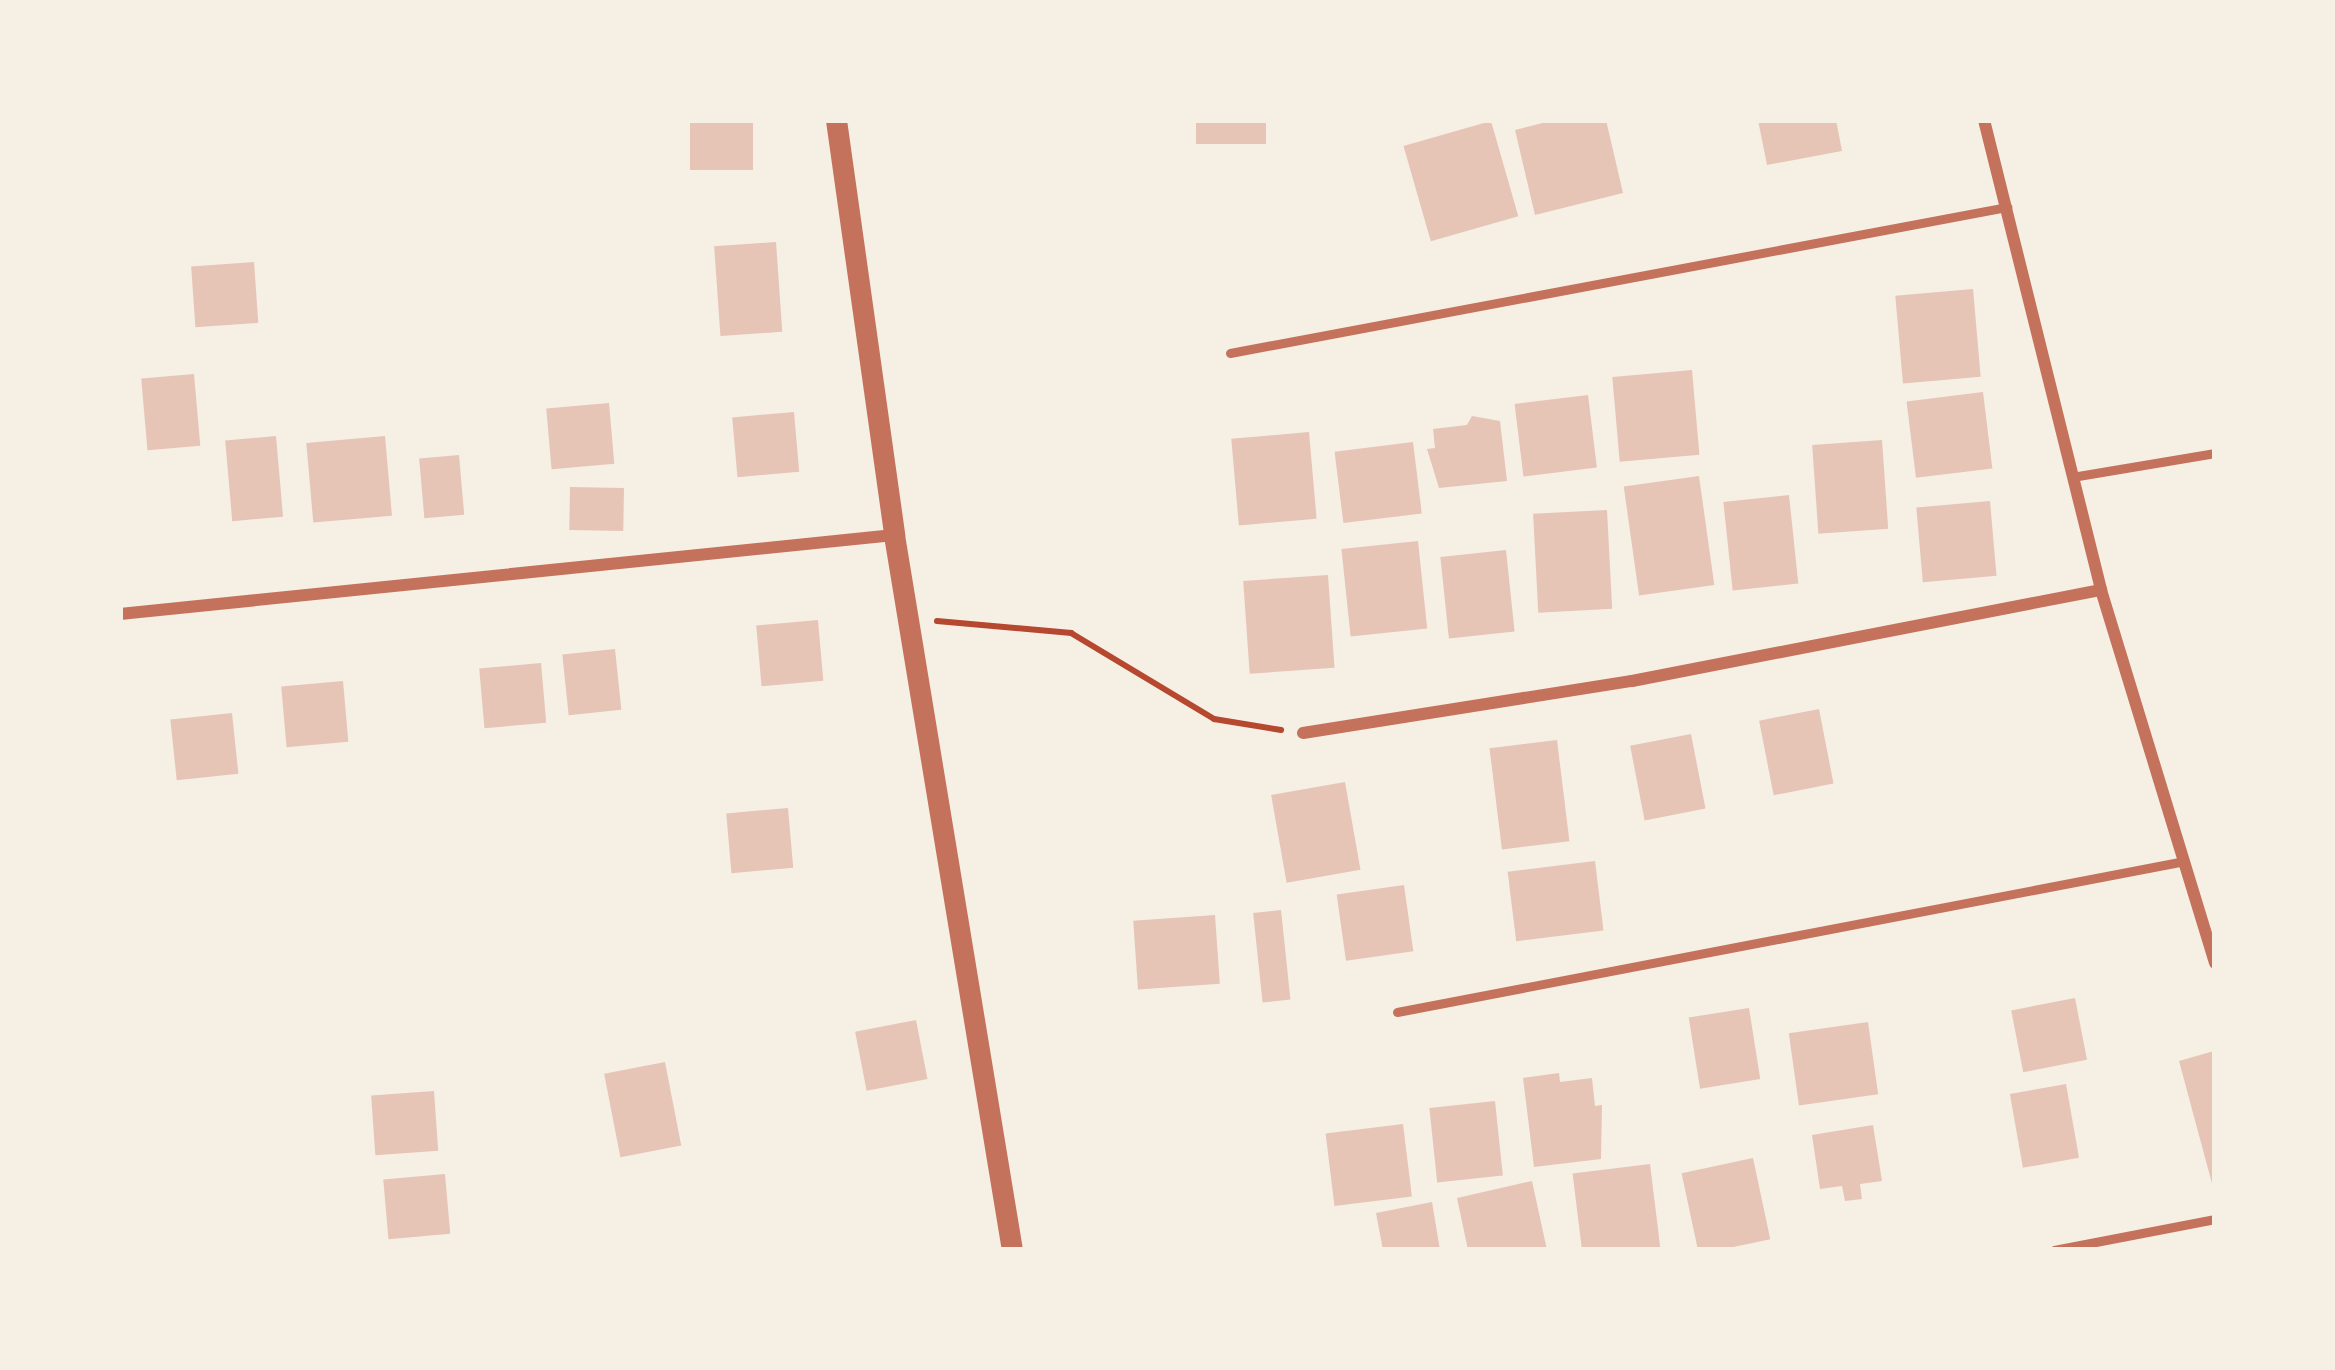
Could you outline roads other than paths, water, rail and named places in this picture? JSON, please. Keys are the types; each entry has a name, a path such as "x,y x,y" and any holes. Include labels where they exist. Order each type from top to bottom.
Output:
{"street":[{"path":"836,120 893,535 1012,1250"},
{"path":"1984,120 2078,476 2101,590 2215,963"},
{"path":"120,614 893,535"},
{"path":"1303,733 1632,681 2101,590"}],"lane":[{"path":"1230,352 2007,206"},
{"path":"2078,476 2215,453"},
{"path":"1396,1012 2185,861"},
{"path":"2054,1250 2215,1220"}]}
